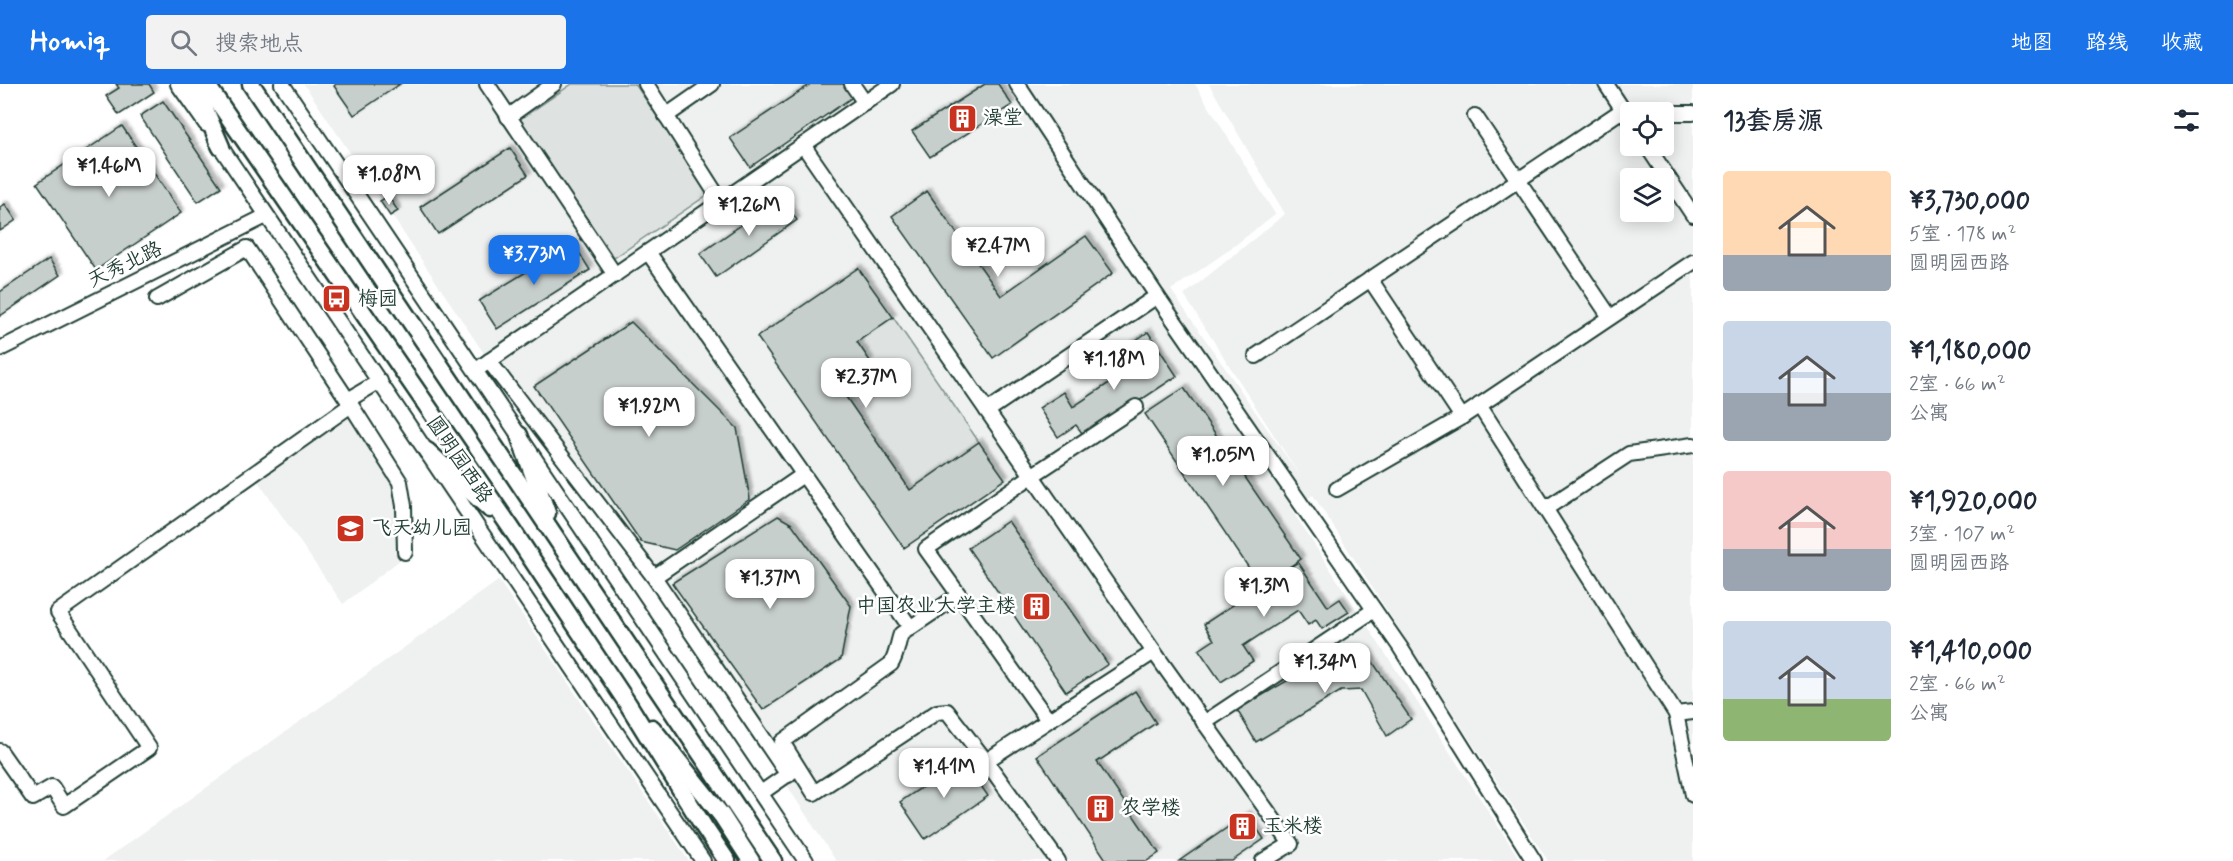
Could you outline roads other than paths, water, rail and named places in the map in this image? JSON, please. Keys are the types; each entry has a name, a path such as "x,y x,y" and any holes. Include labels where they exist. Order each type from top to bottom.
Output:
{"main road":[{"path":"194,84 221,147"},
{"name":"圆明园西路","path":"206,84 512,528 628,704 727,861"},
{"name":"圆明园西路","path":"250,84 261,92 505,464 554,533 773,861"},
{"path":"519,435 554,533"},
{"path":"427,451 512,528"},
{"name":"圆明园西路","path":"628,704 660,736 722,816 751,861"}],"street":[{"name":"圆明园西路","path":"178,84 703,861"},
{"path":"282,84 806,861"},
{"path":"487,84 615,276"},
{"path":"508,117 554,84"},
{"path":"646,84 720,200"},
{"path":"666,116 712,84"},
{"path":"852,84 865,103"},
{"path":"475,370 892,84"},
{"path":"1017,84 1157,296 1400,647 1534,861"},
{"path":"1606,84 1620,103"},
{"path":"1256,356 1620,113"},
{"path":"1674,113 1693,113"},
{"path":"1474,116 1610,317"},
{"path":"804,145 1154,652 1291,844 1263,861"},
{"path":"1654,156 1693,215"},
{"name":"天秀北路","path":"0,349 266,216"},
{"path":"157,299 247,248 350,402 400,482 404,506 405,552"},
{"path":"648,252 910,627"},
{"path":"1337,489 1462,417 1693,262"},
{"path":"1370,279 1462,417"},
{"path":"987,411 1157,296"},
{"path":"489,361 654,577 793,771 814,793 937,712 947,711 1058,861"},
{"path":"0,751 33,798 52,787 64,806 149,748 58,612 380,381"},
{"path":"1479,405 1676,714 1693,795"},
{"path":"1048,720 926,549 1136,407"},
{"path":"1545,509 1629,454 1693,445"},
{"path":"654,577 803,475"},
{"path":"793,771 783,742 891,664 896,656 901,634 959,595"},
{"path":"1204,723 1374,610"},
{"path":"986,761 1154,652"},
{"path":"1676,714 1693,712"},
{"path":"761,794 793,771"}],"place":[{"name":"澡堂","path":"962,118"},
{"name":"梅园","path":"337,299"},
{"name":"飞天幼儿园","path":"351,528"},
{"name":"中国农业大学主楼","path":"1037,606"},
{"name":"农学楼","path":"1100,808"},
{"name":"玉米楼","path":"1242,826"}]}
